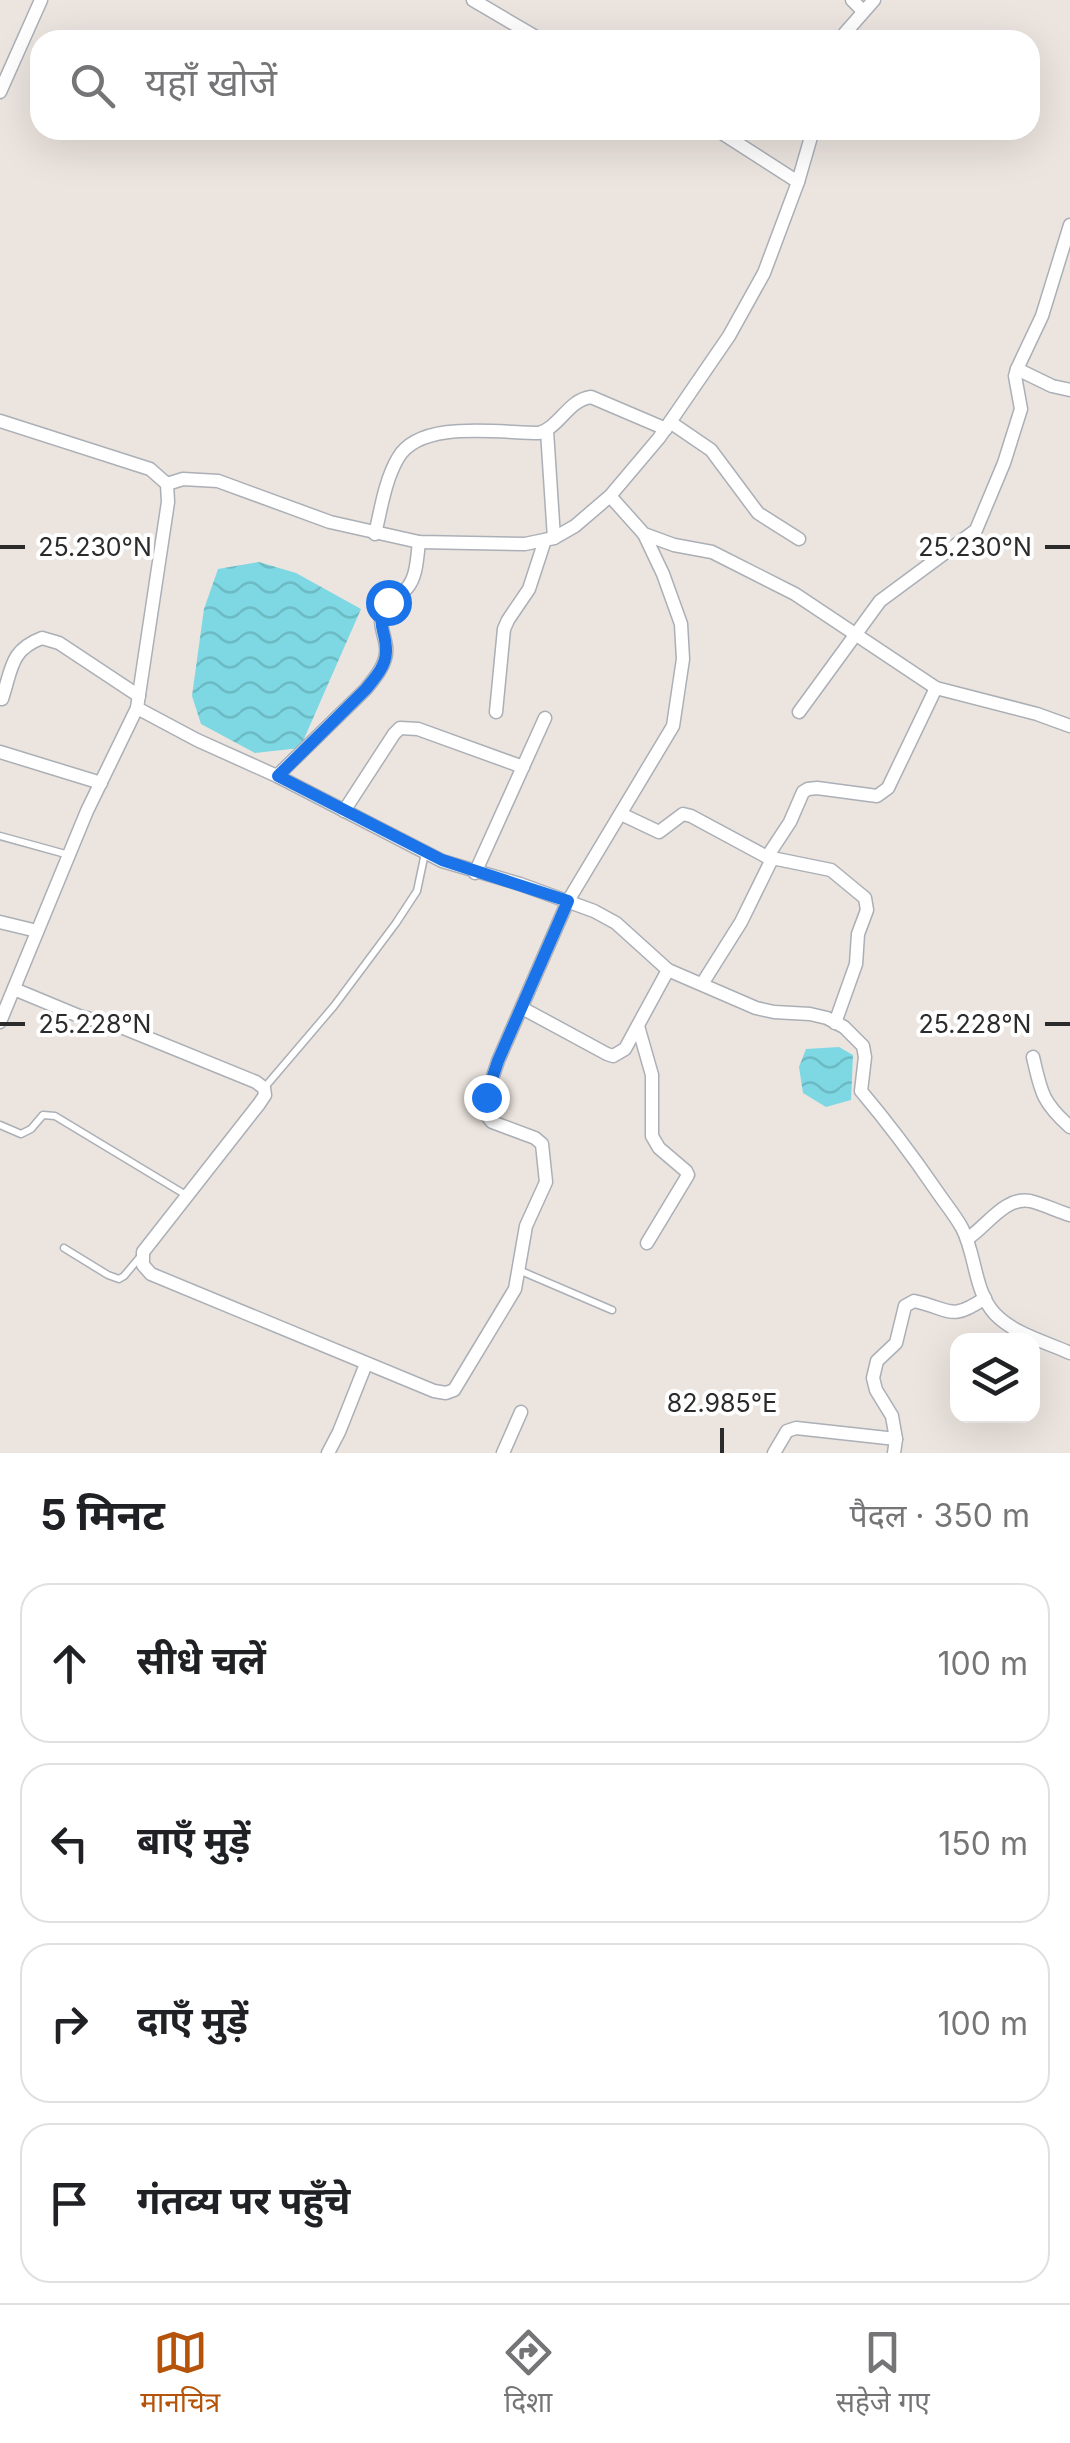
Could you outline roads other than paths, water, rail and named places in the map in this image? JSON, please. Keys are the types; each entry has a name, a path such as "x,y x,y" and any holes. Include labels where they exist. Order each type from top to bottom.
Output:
{"street":[{"path":"0,92 42,0"},
{"path":"472,0 524,30"},
{"path":"850,30 869,5 852,0"},
{"path":"733,140 798,182"},
{"path":"166,484 183,480 218,481 330,522 418,542 525,544 549,539 575,526 610,496 668,425 729,336 764,273 810,140"},
{"path":"799,712 888,594 971,534 1004,463 1021,409 1016,369 1042,316 1070,225"},
{"path":"1016,369 1070,390"},
{"path":"375,534 391,475 410,443 420,438 482,430 539,433 576,402 591,397 668,425 711,450 758,513 799,539"},
{"path":"0,421 150,469 166,484 168,502 138,702 0,1022"},
{"path":"496,712 504,629 529,589 549,539 547,430"},
{"path":"14,988 79,1016 138,1034 264,1088 260,1104 144,1252 144,1265 151,1274 434,1392 454,1390 516,1289 526,1226 546,1182 542,1144 492,1122 487,1116 484,1107 498,1061 568,901 673,726 683,659 681,624 644,534 610,496"},
{"path":"644,534 712,552 795,594 936,688 1070,726"},
{"path":"278,776 378,674 387,649 381,629 383,610 410,584 418,542"},
{"path":"2,698 20,650 42,638 59,643 197,740 278,776 425,853 594,911 616,923 668,970 756,1008 810,1014 844,1027 863,1046 861,1091 908,1149 961,1227 976,1233"},
{"path":"702,984 742,922 800,798 808,788 877,796 888,788 936,688"},
{"path":"475,872 545,718"},
{"path":"344,810 400,728 418,729 523,767"},
{"path":"0,752 101,783"},
{"path":"620,814 659,832 683,814 691,816 769,858 831,870 865,898 867,910 858,934 856,964 835,1023"},
{"path":"0,922 37,932"},
{"path":"522,1008 614,1056 626,1049 668,970"},
{"path":"638,1026 652,1075 652,1136 688,1175 647,1243"},
{"path":"1033,1057 1041,1095 1070,1127"},
{"path":"976,1233 1008,1204 1017,1201 1028,1200 1070,1215"},
{"path":"976,1233 985,1298 992,1310 1003,1322 1070,1353"},
{"path":"774,1453 791,1429 895,1446 892,1416 873,1378 877,1361 896,1343 905,1306 914,1300 954,1313 985,1298"},
{"path":"328,1453 366,1364"},
{"path":"503,1453 521,1412"}],"lane":[{"path":"0,836 69,855"},
{"path":"264,1088 334,1006 396,923 417,891 425,853"},
{"path":"0,1125 21,1134 43,1115 55,1116 187,1196"},
{"path":"64,1248 119,1279 144,1252"},
{"path":"519,1270 612,1310"}],"water":[{"path":"259,562 296,573 361,609 300,748 255,753 201,724 192,696 204,609 218,569"},
{"path":"839,1047 853,1055 851,1100 826,1107 803,1093 799,1067 806,1049"}]}
